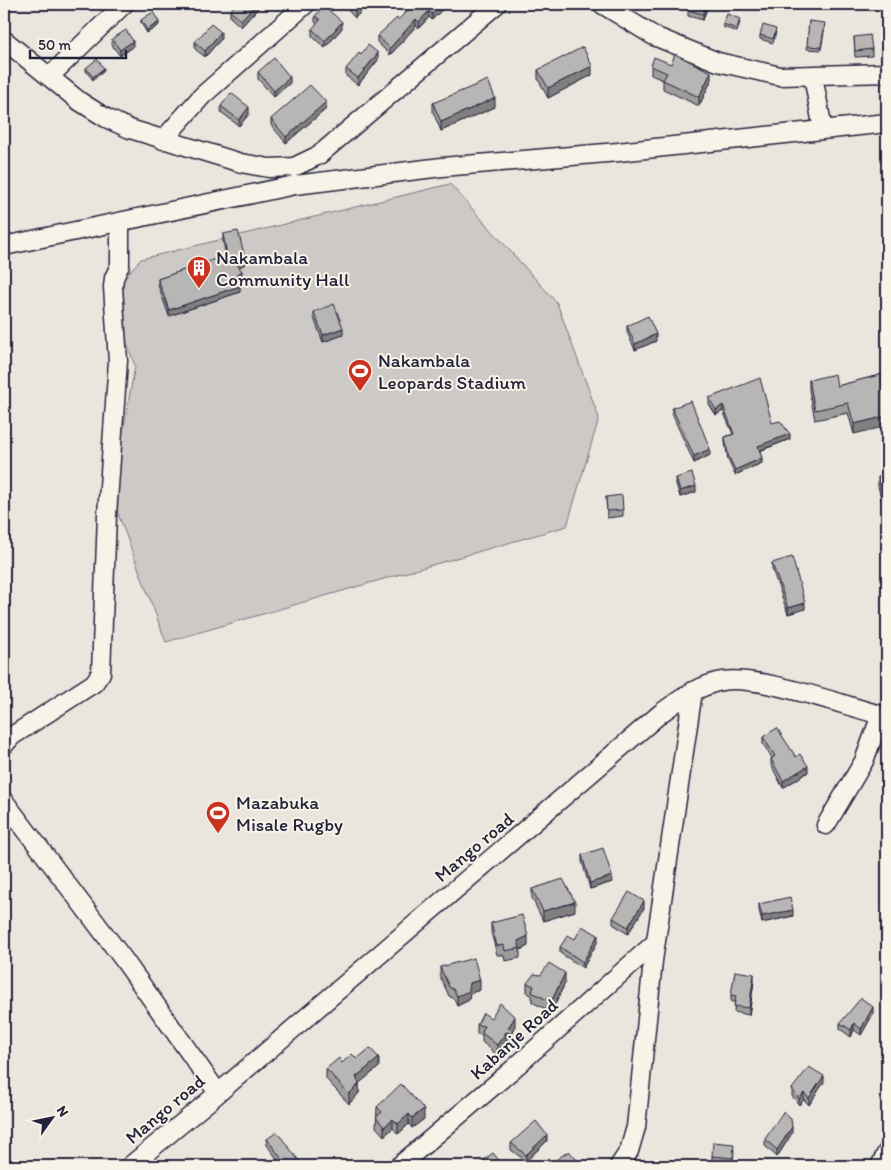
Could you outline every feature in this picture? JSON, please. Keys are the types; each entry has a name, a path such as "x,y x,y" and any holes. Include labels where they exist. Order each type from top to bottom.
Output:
{"street":[{"path":"49,77 124,4"},
{"path":"163,140 202,96 306,4"},
{"path":"4,40 78,101 106,118 130,129 241,163 269,168 294,167 319,155 497,4"},
{"path":"602,4 654,36 718,62 780,76 887,73"},
{"path":"813,76 823,130"},
{"path":"4,246 295,185 442,167 618,152 887,123"},
{"path":"294,167 295,185"},
{"path":"4,745 12,736 94,683 101,674 107,514 118,361 113,287 114,278 120,265 120,222"},
{"name":"Mango road","path":"130,1166 218,1093 660,713 693,691 719,682 739,680 768,684 884,714"},
{"path":"619,1166 630,1151 636,1127 656,942 693,691"},
{"path":"826,825 864,761 884,714"},
{"path":"4,801 124,960 218,1093"},
{"name":"Kabanje Road","path":"399,1166 512,1070 656,942"},
{"path":"880,1166 887,1152"}],"shaded area":[{"name":"Nakambala Leopards Stadium","path":"450,184 557,303 599,418 567,526 166,642 111,495 135,366 122,330 119,283 141,259"}],"building":[{"path":"236,4 256,4 241,20 230,11"},
{"path":"348,4 362,4 355,11"},
{"path":"414,4 442,4 432,14 429,11 419,22 416,19 390,48 377,36 397,18 398,20"},
{"path":"690,4 706,4 703,14 688,10"},
{"path":"324,6 342,22 325,41 312,29 320,20 315,16"},
{"path":"153,12 159,22 147,30 141,20"},
{"path":"727,14 740,19 737,29 723,24"},
{"path":"809,21 825,23 821,47 807,46"},
{"path":"211,24 221,32 205,51 195,42"},
{"path":"763,25 776,29 773,39 760,35"},
{"path":"126,30 133,41 120,50 112,39"},
{"path":"870,35 872,49 855,51 854,37"},
{"path":"368,45 378,53 358,78 346,69 359,53 361,55"},
{"path":"583,47 592,66 548,88 538,70"},
{"path":"675,54 711,72 699,97 663,80 667,73 651,66 654,57 671,64"},
{"path":"274,58 290,77 274,91 258,72"},
{"path":"97,59 104,68 93,77 86,68"},
{"path":"488,80 495,98 441,122 433,103"},
{"path":"310,85 326,102 286,137 271,119"},
{"path":"231,93 249,107 239,120 221,106"},
{"name":"Nakambala Community Hall","path":"238,231 245,258 236,263 242,271 236,275 240,286 169,310 158,279 227,255 223,234"},
{"path":"334,304 343,328 323,335 314,312"},
{"path":"648,316 656,334 635,344 627,326"},
{"path":"887,373 887,416 854,424 848,403 815,410 809,380 835,374 837,386"},
{"path":"760,378 772,423 780,421 790,434 758,446 762,458 735,470 728,455 725,437 734,434 723,405 716,410 709,398"},
{"path":"691,401 710,449 694,456 672,408"},
{"path":"887,468 887,506 885,506 878,477 883,476 881,470"},
{"path":"692,473 696,486 680,491 676,478"},
{"path":"622,495 623,510 607,511 606,497"},
{"path":"792,557 805,603 788,608 772,563"},
{"path":"777,728 796,757 800,754 808,766 783,781 771,759 775,756 763,737"},
{"path":"603,848 612,876 590,883 582,855"},
{"path":"563,879 575,902 543,911 532,889"},
{"path":"629,892 644,901 628,927 613,918"},
{"path":"790,897 793,910 762,916 759,904"},
{"path":"522,915 528,936 518,941 520,948 505,951 504,945 497,946 491,923"},
{"path":"582,926 598,935 583,962 560,947 568,935 575,939"},
{"path":"474,958 480,980 470,983 469,991 457,996 454,990 449,987 440,967"},
{"path":"549,963 565,973 551,1002 532,992 534,986 527,983 534,974 541,975"},
{"path":"735,971 754,974 749,1008 734,1006 736,996 731,995"},
{"path":"861,998 873,1007 861,1029 854,1023 851,1030 840,1023"},
{"path":"500,1003 515,1017 508,1028 513,1031 512,1033 506,1032 497,1045 482,1033 484,1026 477,1025 483,1013 491,1018"},
{"path":"370,1048 379,1058 356,1077 359,1084 349,1094 326,1069 339,1058 342,1063 352,1054 357,1059"},
{"path":"809,1067 824,1076 809,1098 804,1093 799,1099 792,1089"},
{"path":"401,1084 424,1109 412,1118 409,1114 398,1124 393,1119 384,1127 376,1117 382,1112 377,1107"},
{"path":"783,1112 791,1119 792,1127 777,1150 765,1139"},
{"path":"536,1121 547,1135 526,1155 511,1143"},
{"path":"277,1132 303,1166 287,1166 267,1139"},
{"path":"713,1142 734,1144 733,1158 712,1156"},
{"path":"569,1151 577,1160 568,1166 547,1166"},
{"path":"493,1153 504,1166 476,1166"}],"place":[{"name":"Nakambala Community Hall","path":"199,289"},
{"name":"Nakambala Leopards Stadium","path":"360,392"},
{"name":"Mazabuka Misale Rugby","path":"218,834"}]}
